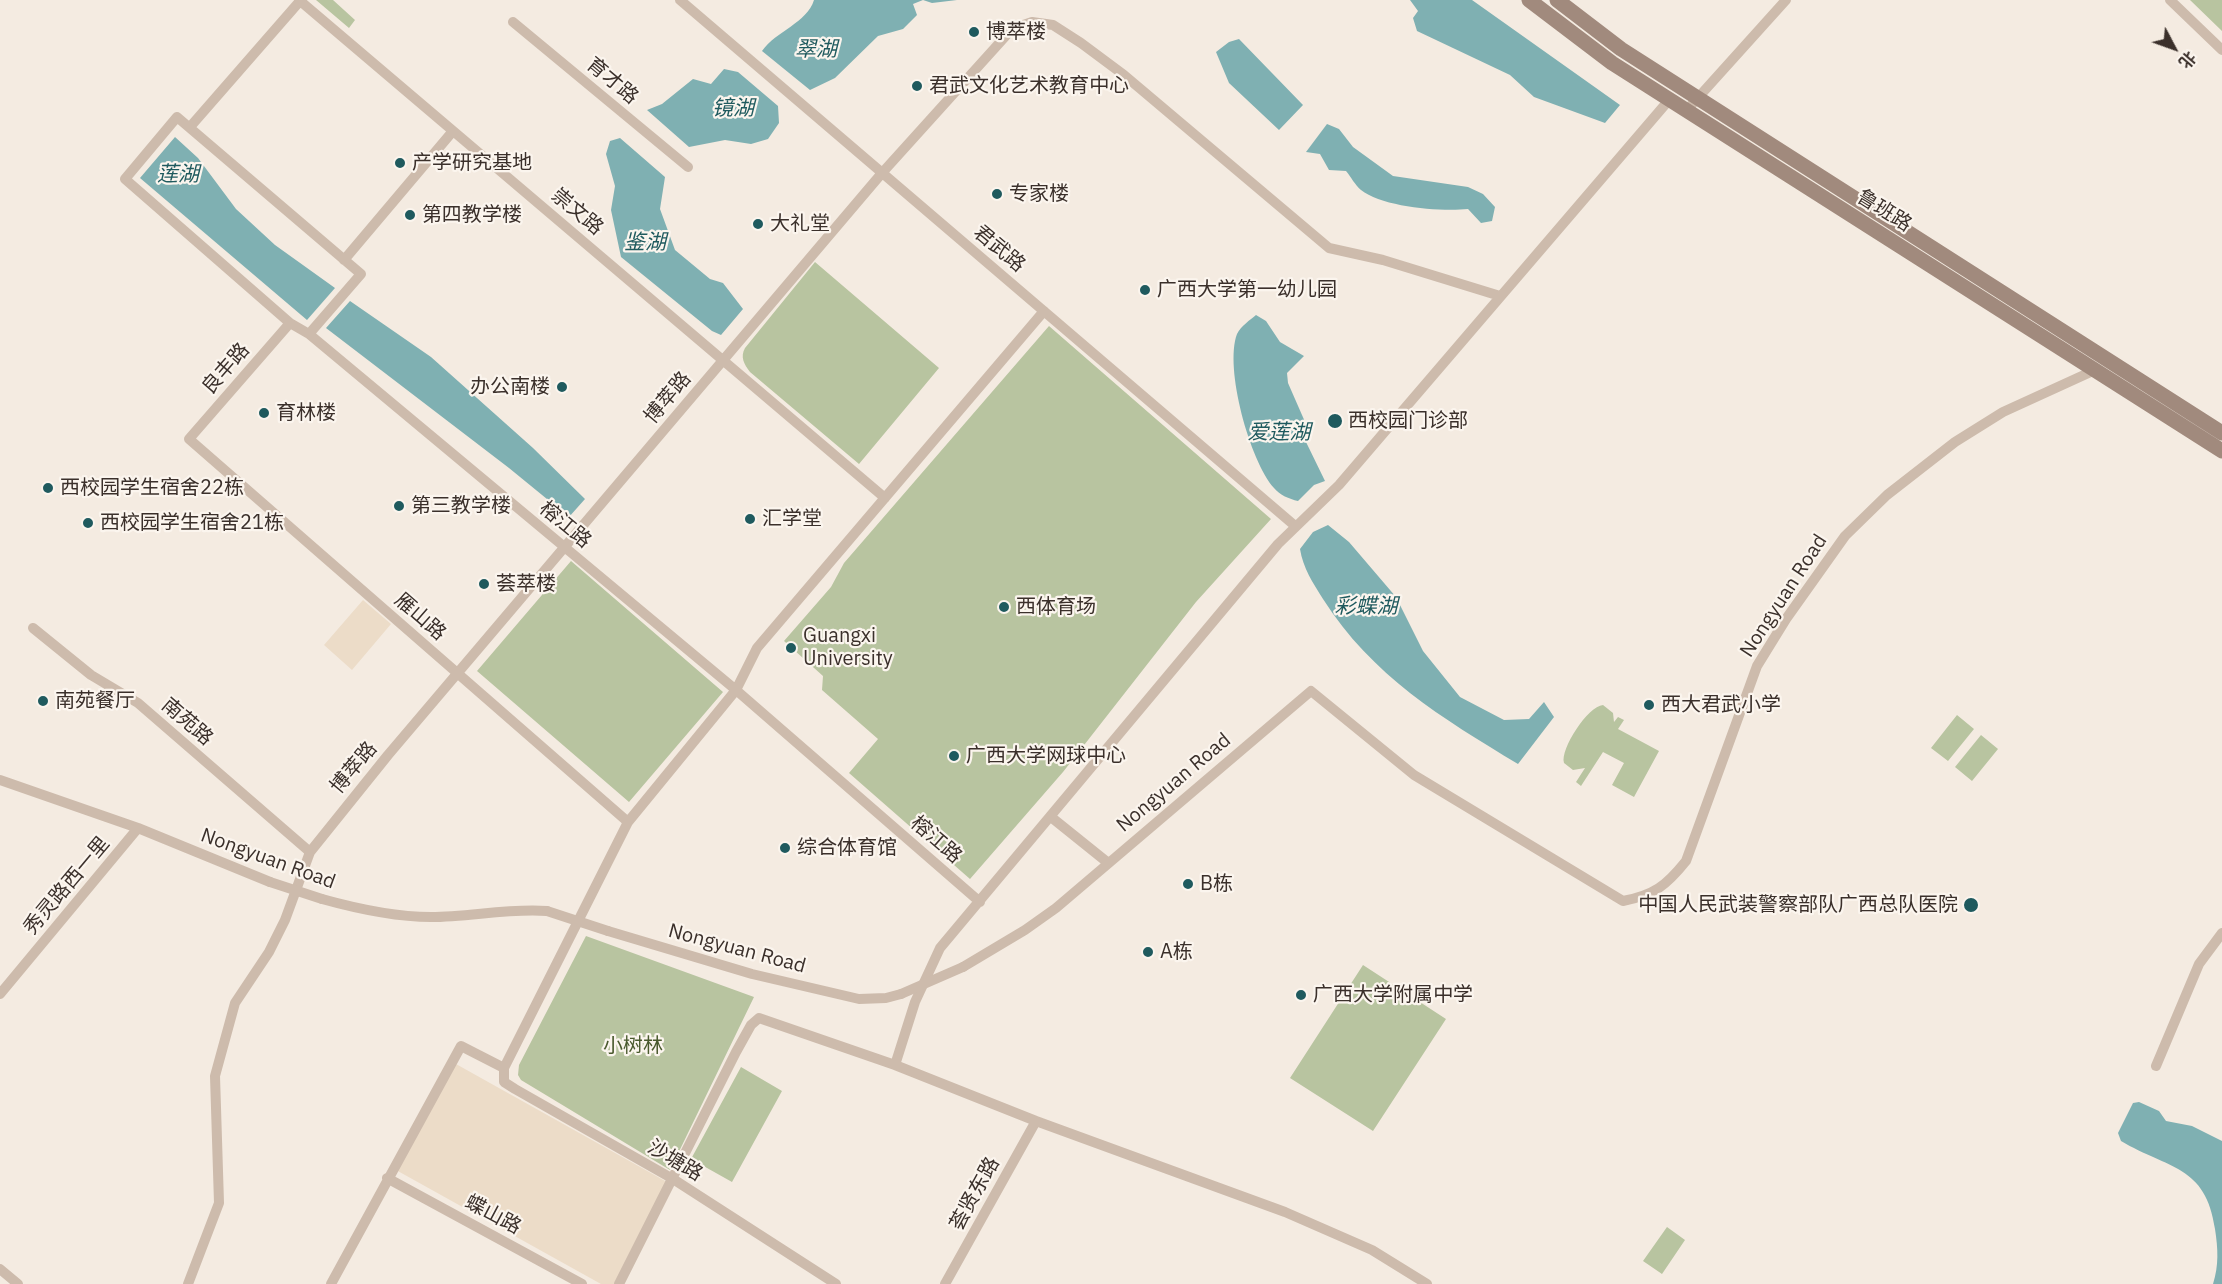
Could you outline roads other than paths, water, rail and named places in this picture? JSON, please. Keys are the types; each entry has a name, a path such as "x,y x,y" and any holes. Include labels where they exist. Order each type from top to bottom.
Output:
{"main road":[{"name":"鲁班路","path":"1529,0 1612,63 2222,451"},
{"name":"鲁班路","path":"1557,0 1621,49 2222,433"}],"street":[{"name":"君武路","path":"680,0 1294,525"},
{"path":"1686,111 1786,0"},
{"path":"2170,0 2222,50"},
{"path":"300,1 190,127 361,274 309,334"},
{"name":"崇文路","path":"300,1 885,498"},
{"name":"育才路","path":"513,22 688,167"},
{"name":"博萃路","path":"188,1284 219,1203 215,1076 221,1048 236,1003 274,941 310,852 327,828 882,173 1012,29 1032,22 1053,26 1081,43 1124,75 1329,248 1383,260 1500,296"},
{"path":"896,1065 927,974 940,948 1294,525 1339,485 1669,100"},
{"name":"榕江路","path":"190,127 177,117 125,179 290,322 309,334 736,690 980,902"},
{"path":"344,260 453,131"},
{"path":"331,1284 461,1046 504,1068 628,822 736,690 757,648 1044,311"},
{"name":"良丰路","path":"189,440 290,322"},
{"name":"Nongyuan Road","path":"0,780 138,828 270,882 368,911 408,917 525,909 547,911 752,974 859,999 886,998 901,994 963,967 1033,925 1311,691 1414,775 1623,901 1647,897 1670,881 1686,861 1757,666 1785,619 1845,536 1887,495 1955,442 2003,412 2095,370"},
{"name":"雁山路","path":"189,440 628,822"},
{"name":"南苑路","path":"33,628 91,675 138,703 310,852"},
{"path":"1051,817 1107,862"},
{"name":"秀灵路西一里","path":"0,994 138,828"},
{"path":"2156,1066 2199,964 2222,933"},
{"path":"619,1284 755,1020 766,1018 896,1065 1036,1121 1323,1228 1372,1250 1427,1284"},
{"name":"沙塘路","path":"504,1068 504,1082 673,1179 836,1284"},
{"name":"荟贤东路","path":"945,1284 1036,1121"},
{"name":"蝶山路","path":"387,1178 582,1284"},
{"path":"2,1275 18,1284"}],"water":[{"name":"翠湖","path":"814,0 923,0 913,4 917,15 903,29 878,36 835,78 810,90 762,51 805,15"},
{"path":"923,0 957,0 932,3"},
{"path":"1410,0 1472,0 1620,105 1605,123 1534,97 1510,75 1417,31 1413,18 1418,11"},
{"path":"1239,39 1303,105 1279,130 1229,83 1216,52 1229,42"},
{"name":"镜湖","path":"724,69 738,72 778,106 779,123 768,139 751,144 725,140 689,147 647,110 662,104 693,79 711,84"},
{"path":"1327,124 1339,129 1353,147 1393,176 1468,187 1483,194 1495,207 1492,221 1481,223 1468,209 1443,210 1412,207 1371,196 1359,188 1346,171 1329,170 1320,154 1306,152"},
{"name":"莲湖","path":"175,137 198,158 236,209 275,245 335,288 307,320 140,178"},
{"name":"鉴湖","path":"620,138 665,177 660,209 675,250 710,279 723,283 743,309 721,335 712,331 621,257 611,210 615,186 606,154 610,141"},
{"path":"350,301 431,357 533,448 585,499 569,517 509,468 326,328"},
{"name":"爱莲湖","path":"1256,315 1266,321 1280,342 1304,356 1287,373 1288,383 1309,431 1306,442 1325,481 1314,485 1298,501 1279,493 1265,475 1248,436 1242,414 1234,369 1234,349 1237,334"},
{"name":"彩蝶湖","path":"1328,525 1349,542 1396,597 1423,651 1460,697 1504,720 1529,719 1544,702 1554,717 1518,764 1462,730 1410,693 1363,651 1342,626 1312,581 1303,563 1300,549 1313,532"},
{"path":"2139,1102 2159,1111 2166,1121 2192,1126 2222,1141 2222,1284 2213,1284 2217,1264 2217,1243 2210,1208 2203,1192 2194,1180 2182,1172 2121,1141 2118,1133 2133,1103"}],"place":[{"name":"博萃楼","path":"974,32"},
{"name":"君武文化艺术教育中心","path":"917,86"},
{"name":"产学研究基地","path":"400,163"},
{"name":"专家楼","path":"997,194"},
{"name":"第四教学楼","path":"410,215"},
{"name":"大礼堂","path":"758,224"},
{"name":"广西大学第一幼儿园","path":"1145,290"},
{"name":"办公南楼","path":"562,387"},
{"name":"育林楼","path":"264,413"},
{"name":"西校园门诊部","path":"1335,421"},
{"name":"西校园学生宿舍22栋","path":"48,488"},
{"name":"第三教学楼","path":"399,506"},
{"name":"汇学堂","path":"750,519"},
{"name":"西校园学生宿舍21栋","path":"88,523"},
{"name":"荟萃楼","path":"484,584"},
{"name":"西体育场","path":"1004,607"},
{"name":"Guangxi University","path":"791,648"},
{"name":"南苑餐厅","path":"43,701"},
{"name":"西大君武小学","path":"1649,705"},
{"name":"广西大学网球中心","path":"954,756"},
{"name":"综合体育馆","path":"785,848"},
{"name":"B栋","path":"1188,884"},
{"name":"中国人民武装警察部队广西总队医院","path":"1971,905"},
{"name":"A栋","path":"1148,952"},
{"name":"广西大学附属中学","path":"1301,995"}],"park label":[{"name":"小树林","path":"633,1046"}]}
